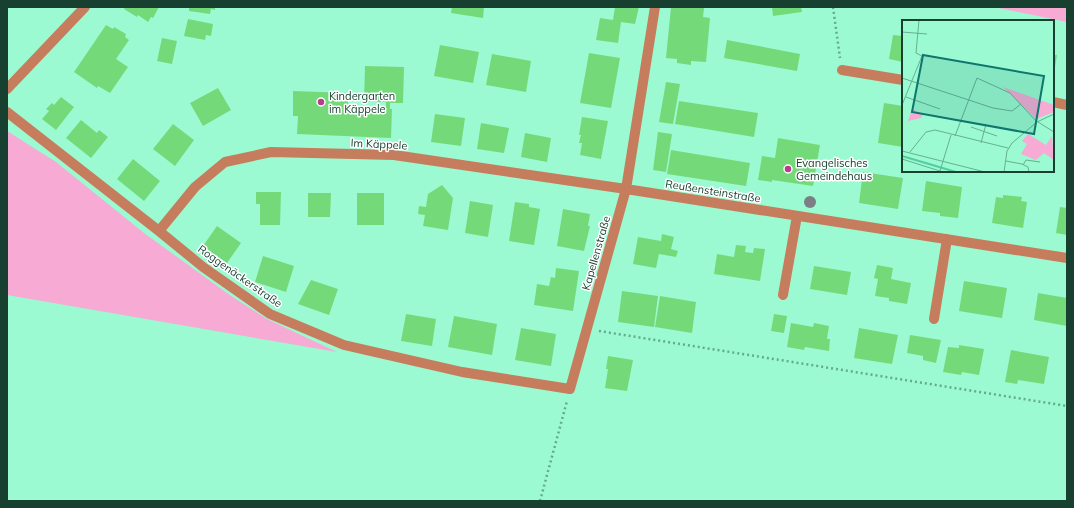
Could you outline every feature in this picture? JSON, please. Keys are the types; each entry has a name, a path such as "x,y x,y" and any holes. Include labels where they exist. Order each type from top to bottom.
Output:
{"street":[{"path":"7,89 85,7"},
{"name":"Kapellenstraße","path":"570,389 626,189 654,7"},
{"path":"842,70 902,80"},
{"path":"1054,102 1067,105"},
{"name":"Roggenäckerstraße","path":"7,112 203,267 270,314 344,345 462,372 570,389"},
{"name":"Im Käppele","path":"159,231 195,187 225,162 271,152 394,155 626,189"},
{"name":"Reußensteinstraße","path":"626,189 1067,258"},
{"path":"783,295 797,216"},
{"path":"934,319 947,239"}],"path":[{"path":"833,7 842,70"},
{"path":"587,329 1067,406"},
{"path":"540,501 570,389"}],"shaded area":[{"path":"994,7 1067,7 1067,22"},
{"path":"7,131 56,162 144,233 231,296 267,319 337,352 7,295"}],"building":[{"path":"125,7 159,7 153,18 151,17 148,22 138,15 137,17 124,9"},
{"path":"189,7 215,7 215,10 211,9 210,14 189,11"},
{"path":"452,7 484,7 483,18 451,13"},
{"path":"615,7 639,7 635,24 621,22 618,43 596,40 600,18 613,20"},
{"path":"671,7 704,8 703,17 710,18 706,62 691,61 691,65 677,63 677,59 666,58"},
{"path":"772,7 801,7 802,12 773,16"},
{"path":"188,19 213,24 211,36 206,35 205,40 184,36"},
{"path":"106,25 113,29 114,27 126,34 125,37 129,40 116,59 128,67 110,93 98,86 97,88 74,72"},
{"path":"893,35 902,36 902,62 889,59"},
{"path":"162,38 177,41 172,64 157,61"},
{"path":"727,40 800,54 797,71 724,58"},
{"path":"440,45 479,52 473,83 434,76"},
{"path":"589,53 620,58 611,108 580,103"},
{"path":"492,54 531,61 526,92 486,85"},
{"path":"1054,55 1057,55 1054,73"},
{"name":"Kindergarten im Käppele","path":"365,66 404,67 403,103 390,103 390,109 392,109 391,138 297,134 298,116 293,116 293,91 348,93 348,107 386,108 386,102 364,102"},
{"path":"666,82 680,84 673,124 659,122"},
{"path":"218,88 231,110 203,126 190,103"},
{"path":"61,97 74,107 56,130 42,119 49,111 46,109 52,103 54,105"},
{"path":"679,101 758,113 754,137 675,124"},
{"path":"884,103 902,106 902,147 878,143"},
{"path":"435,114 465,118 461,146 431,142"},
{"path":"582,117 608,121 601,159 580,155 582,143 579,143 581,135 579,135"},
{"path":"81,120 97,133 99,130 108,137 91,158 66,138"},
{"path":"481,123 509,128 504,153 477,149"},
{"path":"173,124 194,140 175,166 153,149"},
{"path":"658,132 672,134 666,172 653,170"},
{"path":"525,133 551,138 547,162 521,157"},
{"name":"Evangelisches Gemeindehaus","path":"778,138 820,145 813,186 772,180 772,182 758,180 762,156 775,158"},
{"path":"671,150 750,163 746,186 667,174"},
{"path":"133,159 160,181 144,201 117,179"},
{"path":"863,172 903,178 898,209 859,203"},
{"path":"926,181 962,187 958,218 940,216 940,213 922,211"},
{"path":"442,185 453,198 448,230 423,226 425,215 418,214 419,206 426,207 428,194"},
{"path":"256,192 281,192 280,225 260,225 260,204 256,204"},
{"path":"308,193 331,193 330,217 308,217"},
{"path":"357,193 384,193 384,225 357,225"},
{"path":"1003,195 1022,197 1021,201 1027,202 1023,228 992,223 996,197 1003,198"},
{"path":"470,201 493,205 488,237 465,233"},
{"path":"515,202 529,204 529,207 540,209 534,245 509,241"},
{"path":"1060,207 1067,208 1067,235 1056,233"},
{"path":"563,209 590,214 588,226 590,226 584,251 557,246"},
{"path":"217,226 241,243 227,263 203,246"},
{"path":"662,234 674,237 671,249 678,251 676,257 659,254 656,268 633,264 638,237 661,241"},
{"path":"736,245 746,246 745,252 753,253 754,248 765,249 760,281 714,274 717,254 734,257"},
{"path":"263,256 294,266 286,292 255,282"},
{"path":"877,265 893,268 891,279 911,283 907,304 889,301 889,298 875,296 878,279 874,278"},
{"path":"814,266 851,272 847,295 810,289"},
{"path":"556,268 579,271 573,311 534,305 537,284 549,286 551,277 555,278"},
{"path":"311,280 338,289 329,315 298,304"},
{"path":"964,281 1007,288 1002,318 959,311"},
{"path":"622,291 658,296 654,327 618,322"},
{"path":"1038,293 1067,298 1067,326 1034,320"},
{"path":"660,296 696,302 692,333 655,327"},
{"path":"406,314 436,319 432,346 401,341"},
{"path":"774,314 787,316 784,333 771,331"},
{"path":"454,316 497,324 492,355 448,347"},
{"path":"791,323 813,327 814,323 829,326 827,339 830,339 829,351 805,347 804,350 787,347"},
{"path":"521,328 556,334 551,366 515,360"},
{"path":"859,328 898,335 892,364 854,358"},
{"path":"910,335 941,340 936,363 923,360 923,356 907,353"},
{"path":"959,345 984,349 979,375 962,372 961,375 943,372 948,347 959,348"},
{"path":"1011,350 1049,357 1044,384 1018,380 1017,384 1005,382"},
{"path":"608,356 633,360 627,391 605,388 608,369 606,369"}],"place":[{"name":"Kindergarten im Käppele","path":"321,102"},
{"name":"Evangelisches Gemeindehaus","path":"788,169"}]}
